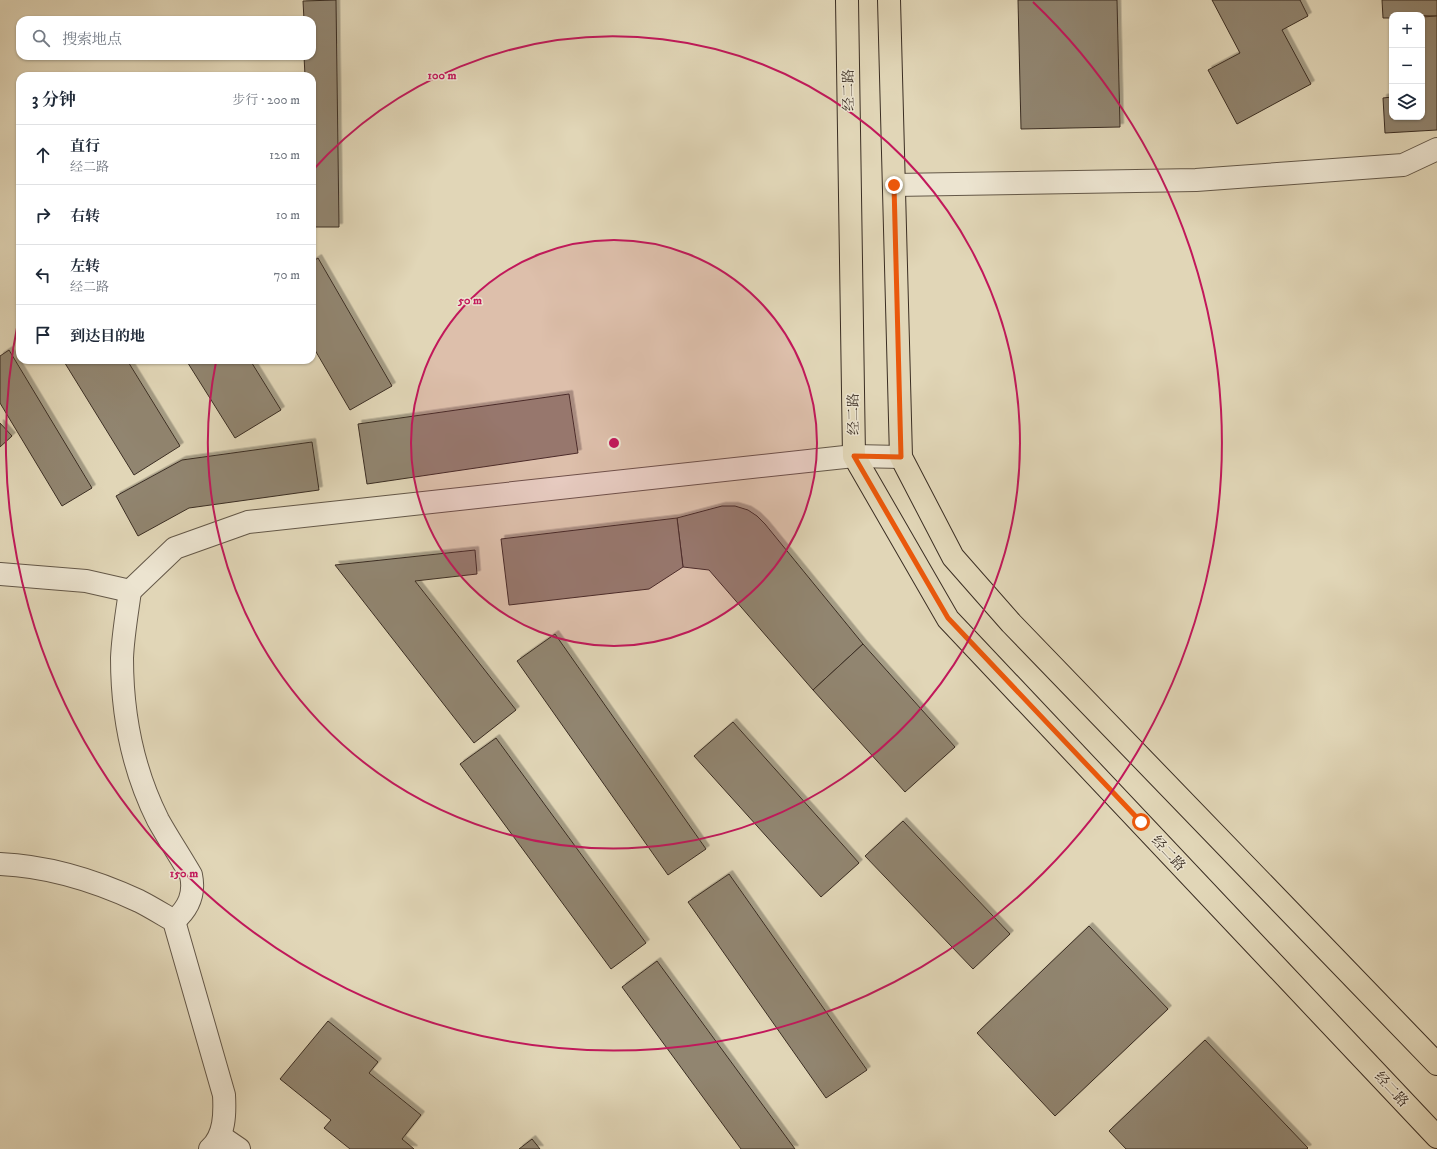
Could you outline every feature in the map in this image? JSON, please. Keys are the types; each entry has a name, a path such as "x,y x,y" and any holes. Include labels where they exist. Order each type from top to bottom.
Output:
{"main road":[{"name":"经二路","path":"847,0 854,456 948,618 1437,1137"},
{"path":"889,0 901,457 954,557 1011,623 1437,1064"}],"street":[{"path":"894,185 1196,180 1403,165 1437,149"},
{"path":"174,920 181,915 187,907 191,899 193,883 191,875 158,820 134,757 127,724 122,657 130,591 175,548 248,522 854,456 901,457"},
{"path":"0,574 86,581 130,591"},
{"path":"0,864 35,868 65,874 103,886 139,901 174,920 224,1095 225,1110 223,1126 215,1142 239,1149"}],"building":[{"path":"336,0 339,227 316,227 316,72 305,72 304,60 316,60 316,16 304,16 303,1"},
{"path":"1018,0 1117,0 1120,127 1021,129"},
{"path":"1212,0 1300,0 1308,16 1282,30 1311,84 1237,124 1208,70 1240,53"},
{"path":"1382,0 1437,0 1437,16 1425,16 1425,12 1389,12 1389,18 1383,18"},
{"path":"1437,16 1437,130 1385,133 1383,98 1389,97 1389,120 1425,120 1425,17"},
{"path":"318,258 392,386 350,410 316,352 316,259"},
{"path":"9,350 16,364 17,364 92,488 62,506 0,403 0,356"},
{"path":"65,364 129,364 180,446 134,475"},
{"path":"189,364 252,364 281,410 235,438"},
{"path":"569,394 578,453 367,484 358,424"},
{"path":"0,423 12,436 0,447"},
{"path":"312,442 319,490 189,508 138,536 116,496 182,460"},
{"path":"722,506 735,506 748,510 757,516 863,644 813,690 709,570 683,567 677,518"},
{"path":"677,518 683,567 649,589 509,605 501,539"},
{"path":"475,550 477,574 415,581 516,710 474,743 335,565"},
{"path":"555,634 706,849 668,875 517,661"},
{"path":"863,644 955,747 905,792 813,690"},
{"path":"733,722 859,863 821,897 694,756"},
{"path":"496,738 646,943 611,969 460,764"},
{"path":"903,821 1010,934 973,969 865,856"},
{"path":"729,874 867,1070 826,1098 688,902"},
{"path":"1089,926 1168,1009 1055,1116 977,1033"},
{"path":"657,961 795,1149 741,1149 622,987"},
{"path":"328,1021 378,1062 369,1073 421,1115 402,1139 414,1149 350,1149 324,1128 331,1120 280,1079"},
{"path":"1205,1040 1308,1148 1307,1149 1126,1149 1109,1131"},
{"path":"532,1139 540,1149 519,1149"}],"route":[{"path":"894,185 901,457 854,456 948,618 1141,822"}]}
